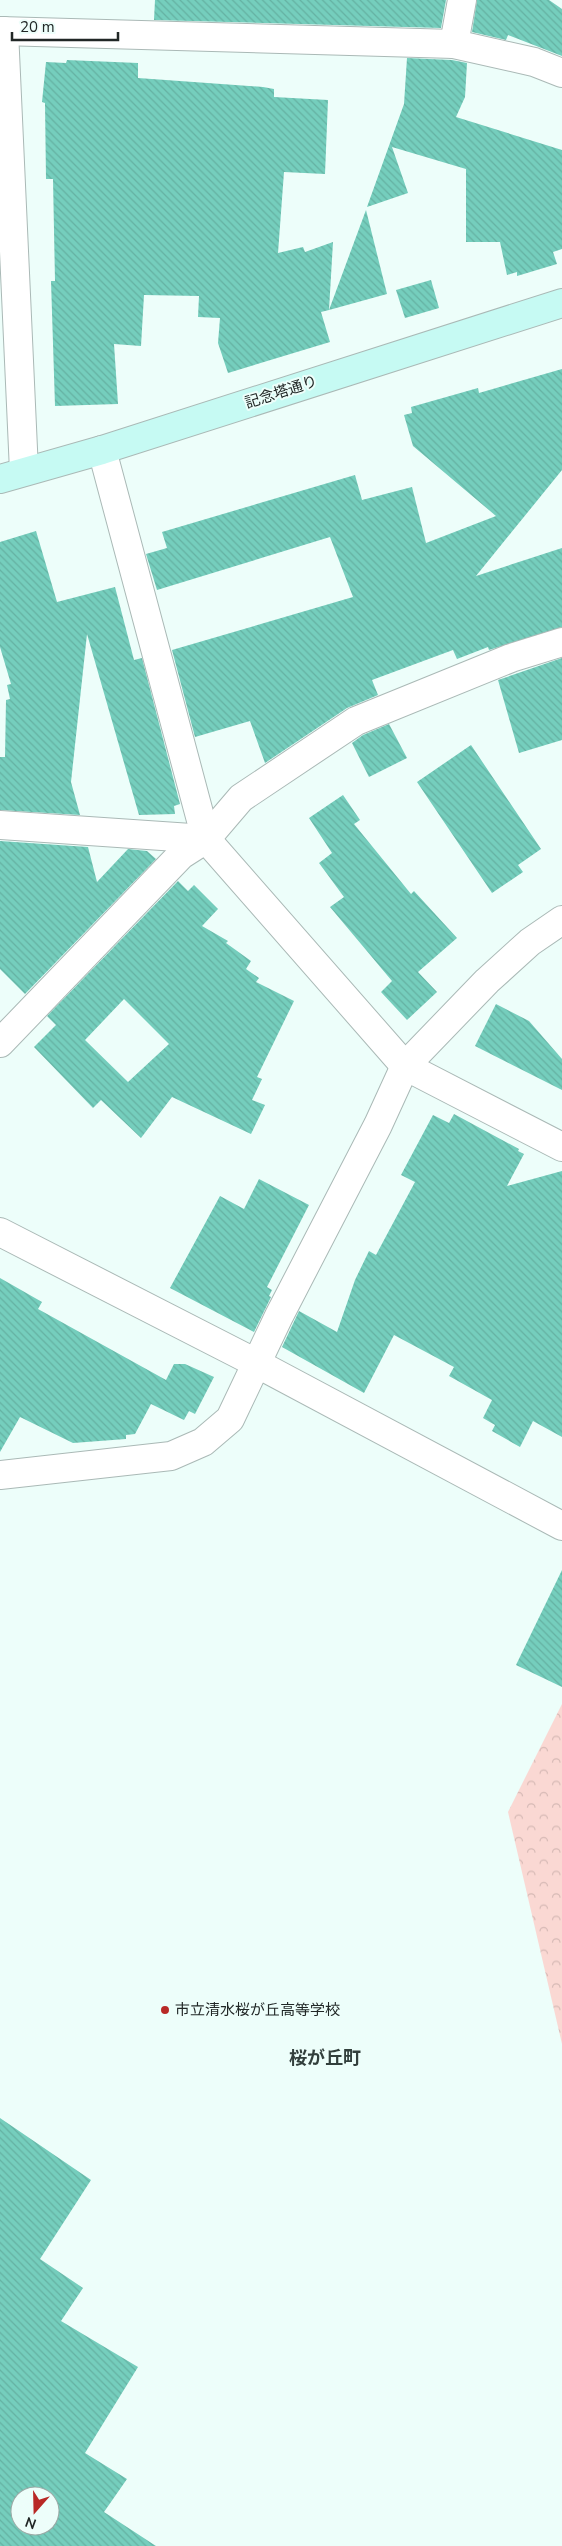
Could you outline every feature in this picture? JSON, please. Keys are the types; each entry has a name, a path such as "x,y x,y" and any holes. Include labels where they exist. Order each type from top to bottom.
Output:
{"street":[{"path":"454,44 462,0"},
{"path":"12,475 2,31 454,44 534,62 562,73"},
{"name":"記念塔通り","path":"12,475 102,450 562,303"},
{"path":"102,450 206,839 405,1066 562,1147"},
{"path":"0,1043 182,855 206,839 241,798 356,721 511,658 562,642"},
{"path":"0,825 206,839"},
{"path":"0,1475 171,1456 204,1442 230,1419 256,1363 378,1126 405,1066 487,981 530,942 562,920"},
{"path":"0,1232 256,1363 562,1526"}],"green space":[{"path":"562,1704 562,2044 508,1812"}],"building":[{"path":"155,0 446,0 441,28 154,20"},
{"path":"477,0 549,0 562,9 562,56 508,35 506,40 472,32"},
{"path":"407,58 452,60 467,63 465,97 456,117 562,150 562,249 553,252 557,264 517,276 517,272 507,275 500,242 466,242 466,169 392,147 408,193 367,207 404,104"},
{"path":"67,60 138,63 138,78 263,87 274,89 274,97 328,100 325,174 284,172 278,253 303,247 305,252 333,242 329,310 321,312 330,342 228,373 218,343 220,318 198,317 199,296 144,295 141,346 114,344 118,404 55,406 51,281 55,281 53,179 46,179 45,103 42,102 46,62 66,63"},
{"path":"366,210 387,294 329,310"},
{"path":"431,280 439,308 405,318 396,290"},
{"path":"562,369 562,470 476,576 562,548 562,627 489,650 488,647 457,659 453,650 372,680 378,695 347,708 265,763 250,721 195,737 172,650 353,597 330,537 157,590 146,554 167,548 162,532 355,475 362,500 412,487 426,543 496,516 413,446 404,415 412,413 411,407 478,388 479,393"},
{"path":"36,531 57,602 115,587 134,660 142,658 180,804 174,806 175,814 139,815 87,634 71,782 80,815 0,810 0,757 5,757 6,700 10,699 7,685 11,684 0,647 0,542"},
{"path":"562,658 562,740 519,753 498,680"},
{"path":"389,724 407,758 369,777 352,743 363,735"},
{"path":"471,745 541,849 518,865 523,872 492,893 417,782"},
{"path":"343,795 360,820 354,824 411,894 414,891 457,938 418,972 437,992 407,1020 381,992 392,981 330,907 344,897 319,863 332,853 309,818"},
{"path":"0,841 88,847 97,882 128,849 147,851 156,859 25,994 0,969"},
{"path":"178,881 188,891 194,885 218,909 202,926 228,941 226,943 251,961 246,969 259,978 256,982 294,1001 257,1077 262,1079 252,1100 265,1105 251,1134 172,1097 141,1138 101,1100 93,1108 34,1047 56,1025 47,1016","holes":["124,999 169,1044 128,1082 85,1040"]},
{"path":"496,1004 529,1021 562,1059 562,1090 475,1046"},
{"path":"454,1114 519,1149 518,1151 524,1154 507,1186 562,1171 562,1437 533,1421 520,1447 492,1431 495,1425 483,1418 492,1400 449,1376 454,1367 394,1335 364,1393 282,1347 299,1311 337,1332 355,1280 369,1251 376,1255 415,1182 401,1175 433,1115 449,1123"},
{"path":"259,1179 309,1205 267,1287 272,1290 269,1296 271,1297 254,1332 170,1288 220,1196 244,1209"},
{"path":"0,1278 42,1302 38,1309 166,1380 174,1364 185,1364 214,1377 195,1414 189,1411 184,1420 151,1404 135,1434 126,1435 126,1439 73,1443 20,1417 0,1452"},
{"path":"562,1570 562,1687 516,1665"},
{"path":"0,2118 91,2180 40,2259 83,2288 61,2321 138,2367 85,2453 127,2479 104,2512 156,2546 0,2546"}],"place":[{"name":"市立清水桜が丘高等学校","path":"165,2010"}],"district":[{"name":"桜が丘町","path":"325,2058"}]}
